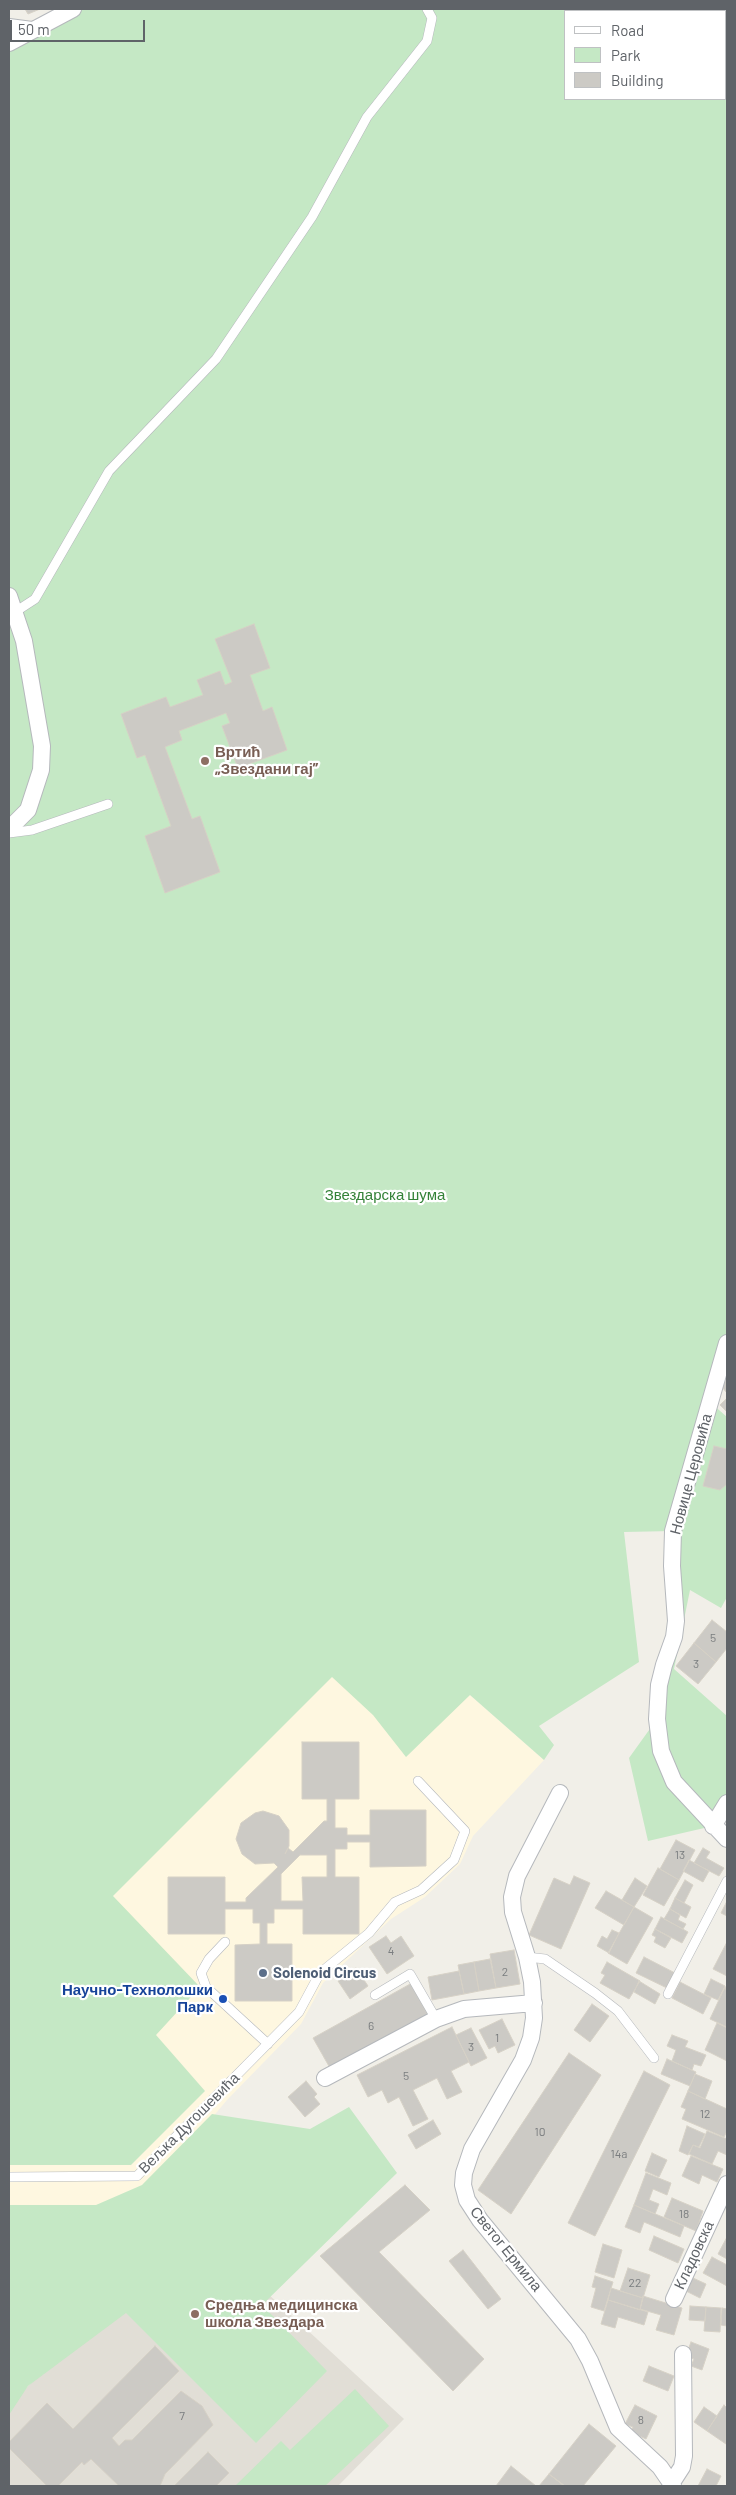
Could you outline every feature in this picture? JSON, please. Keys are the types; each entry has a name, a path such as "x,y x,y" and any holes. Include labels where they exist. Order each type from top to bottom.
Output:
{"street":[{"path":"9,42 74,9"},
{"path":"9,27 32,30"},
{"path":"9,596 24,641 38,716 42,758 39,781 28,810 9,829"},
{"name":"Новице Церовића","path":"727,1343 674,1531 672,1566 676,1621 674,1637 659,1685 657,1719 660,1751 674,1782 727,1839"},
{"name":"Светог Ермила","path":"560,1793 517,1876 512,1897 513,1912 527,1957 534,2003 531,2038 523,2060 472,2149 464,2173 464,2185 467,2200 490,2232 578,2339 590,2361 618,2428 660,2467 672,2485"},
{"path":"713,1826 727,1804"},
{"path":"325,2078 436,2019 464,2009 534,2003"},
{"name":"Кладовска","path":"674,2299 727,2184"},
{"path":"672,2485 682,2467 684,2456 683,2354"}],"lane":[{"path":"15,612 35,599 109,471 216,359 312,217 367,117 428,41 432,18 428,9"},
{"path":"9,833 32,830 108,804"},
{"name":"Вељка Дугошевића","path":"9,2177 137,2176 298,2012 320,1973 369,1933 395,1902 421,1890 454,1860 465,1831 418,1781"},
{"path":"668,1994 727,1881"},
{"path":"225,1942 208,1959 201,1973 206,1987 268,2044"},
{"path":"527,1957 545,1959 618,2011 654,2058"},
{"path":"375,1994 410,1974 436,2019"}],"shaded area":[{"path":"294,1643 470,1695 544,1760 473,1836 460,1864 425,1897 391,1919 323,1983 301,2024 227,2100 160,2180 132,2208 9,2206 9,2001"},
{"name":"Средња медицинска школа Звездара","path":"192,2224 404,2419 338,2486 9,2486 9,2405"}],"green space":[{"name":"Звездарска шума","path":"77,9 727,9 727,1346 711,1403 727,1417 727,1597 721,1608 690,1590 674,1669 727,1716 727,1803 713,1826 648,1841 629,1758 657,1719 676,1625 673,1531 624,1532 639,1662 539,1726 554,1745 544,1760 470,1695 406,1757 373,1715 332,1677 113,1896 200,1987 156,2035 205,2091 131,2165 9,2165 9,42"},
{"path":"349,2107 397,2173 262,2305 327,2371 256,2443 126,2313 28,2386 9,2415 9,2205 96,2205 142,2185 212,2114 310,2129"},
{"path":"355,2389 389,2426 325,2486 235,2486 281,2441 290,2450"}],"building":[{"path":"25,9 40,9 28,14"},
{"path":"254,624 270,668 250,675 263,711 272,707 287,750 238,768 222,726 230,723 226,713 179,731 182,740 165,747 192,819 200,816 220,872 165,893 145,836 171,826 145,755 137,758 121,714 166,697 170,707 203,695 197,680 220,671 225,685 232,682 215,639"},
{"path":"727,1379 727,1393 721,1386"},
{"path":"727,1398 727,1412 720,1405"},
{"path":"714,1446 727,1449 727,1484 720,1490 703,1486"},
{"path":"712,1620 727,1632 727,1648 716,1662 694,1643"},
{"path":"694,1643 716,1662 698,1684 676,1666"},
{"path":"302,1742 359,1742 359,1799 335,1799 335,1828 347,1828 347,1835 370,1835 370,1810 426,1810 426,1866 370,1867 370,1842 347,1842 347,1849 335,1849 335,1877 359,1877 359,1934 303,1934 303,1909 274,1909 274,1923 267,1923 267,1944 292,1944 292,2001 235,2001 235,1945 260,1944 260,1923 253,1923 253,1909 225,1909 225,1934 168,1934 168,1877 225,1877 225,1902 246,1902 246,1898 278,1867 274,1863 255,1864 242,1854 236,1839 241,1823 255,1813 263,1811 279,1816 289,1830 288,1848 293,1852 324,1821 327,1821 327,1799 302,1799","holes":["300,1855 327,1855 327,1877 302,1877 303,1901 281,1901 281,1874"]},
{"path":"676,1840 695,1850 679,1880 660,1869"},
{"path":"703,1848 710,1852 706,1858 724,1868 719,1876 694,1863"},
{"path":"689,1860 709,1871 703,1882 683,1871"},
{"path":"658,1868 679,1880 664,1906 643,1895"},
{"path":"574,1876 590,1883 561,1949 529,1935 554,1878 570,1885"},
{"path":"635,1878 647,1886 634,1907 622,1900"},
{"path":"685,1880 693,1885 684,1903 675,1898"},
{"path":"606,1891 634,1907 624,1925 595,1908"},
{"path":"675,1898 691,1907 686,1918 670,1909"},
{"path":"727,1901 727,1916 721,1913"},
{"path":"634,1907 653,1918 627,1964 608,1953"},
{"path":"670,1909 680,1915 678,1920 686,1924 683,1929 664,1919"},
{"path":"661,1917 688,1932 682,1943 655,1929"},
{"path":"655,1929 671,1938 665,1948 654,1942 656,1937 652,1935"},
{"path":"612,1930 619,1933 609,1953 597,1946 602,1936 607,1939"},
{"path":"386,1936 391,1943 401,1936 414,1956 387,1974 369,1947"},
{"path":"727,1942 727,1976 713,1969"},
{"path":"514,1950 520,1984 496,1988 490,1954"},
{"path":"644,1957 675,1973 667,1988 636,1973"},
{"path":"490,1959 496,1988 479,1991 474,1962"},
{"path":"474,1962 479,1991 464,1994 458,1965"},
{"path":"607,1962 640,1981 629,1999 600,1983 605,1975 601,1973"},
{"path":"356,1968 368,1986 350,1999 338,1981"},
{"path":"459,1971 464,1994 432,2000 428,1977"},
{"path":"711,1979 725,1986 718,2000 704,1994"},
{"path":"639,1981 660,1994 655,2004 634,1992"},
{"path":"680,1982 711,1998 703,2014 672,1998"},
{"path":"412,1983 428,2014 330,2068 313,2038"},
{"path":"725,1987 727,1992 727,2027 710,2019"},
{"path":"592,2004 609,2016 590,2042 574,2030"},
{"path":"502,2019 515,2045 498,2053 495,2046 489,2049 479,2030"},
{"path":"717,2023 727,2028 727,2061 705,2050"},
{"path":"452,2027 469,2062 451,2071 462,2092 447,2099 437,2078 413,2090 428,2119 413,2126 399,2097 388,2103 382,2090 368,2097 357,2075"},
{"path":"471,2028 487,2058 471,2066 456,2035"},
{"path":"672,2035 688,2041 685,2047 706,2055 701,2066 694,2064 692,2070 672,2061 676,2050 667,2046"},
{"path":"569,2053 601,2075 511,2214 478,2190"},
{"path":"667,2059 696,2072 690,2086 661,2074"},
{"path":"644,2071 670,2085 595,2236 568,2223"},
{"path":"695,2074 712,2081 705,2099 688,2091"},
{"path":"306,2081 317,2094 314,2097 320,2104 305,2117 288,2097"},
{"path":"688,2091 727,2109 727,2131 724,2137 682,2119 686,2109 681,2107"},
{"path":"433,2120 441,2134 416,2149 408,2135"},
{"path":"687,2126 705,2134 699,2147 693,2145 688,2155 679,2151"},
{"path":"707,2131 727,2139 727,2155 718,2151 712,2164 689,2154 693,2145 700,2148"},
{"path":"652,2153 667,2160 659,2177 645,2171"},
{"path":"691,2156 723,2169 717,2182 702,2175 699,2184 682,2176"},
{"path":"646,2173 671,2183 667,2195 653,2189 649,2200 659,2204 655,2214 634,2205"},
{"path":"405,2185 430,2210 379,2252 484,2359 453,2391 320,2256"},
{"path":"672,2198 703,2211 696,2231 664,2217"},
{"path":"634,2205 684,2226 680,2237 644,2222 640,2233 625,2227"},
{"path":"654,2236 684,2249 678,2263 649,2250"},
{"path":"727,2237 727,2259 718,2254"},
{"path":"603,2244 622,2250 614,2278 595,2272"},
{"path":"463,2250 501,2299 488,2309 449,2261"},
{"path":"712,2257 727,2265 727,2286 703,2273"},
{"path":"628,2268 650,2275 643,2298 620,2291"},
{"path":"595,2276 613,2282 604,2311 591,2307 596,2288 592,2287"},
{"path":"693,2278 706,2284 700,2298 686,2291"},
{"path":"611,2288 643,2298 640,2310 608,2300"},
{"path":"643,2296 682,2308 674,2335 656,2330 661,2315 640,2309"},
{"path":"608,2300 648,2312 644,2325 618,2317 615,2328 601,2324"},
{"path":"690,2306 706,2307 705,2321 689,2320"},
{"path":"706,2307 721,2308 720,2332 704,2331"},
{"path":"722,2308 727,2309 727,2326 721,2325"},
{"path":"691,2342 709,2349 702,2370 691,2366 694,2359 686,2356"},
{"path":"155,2346 179,2371 112,2438 119,2446 125,2440 132,2440 181,2391 202,2406 213,2425 165,2474 160,2486 119,2486 91,2459 84,2465 82,2462 58,2486 47,2486 9,2448 9,2442 47,2403 73,2429"},
{"path":"649,2366 674,2376 668,2391 643,2381"},
{"path":"635,2405 657,2416 646,2439 631,2432 633,2427 625,2424"},
{"path":"724,2405 727,2408 726,2444 707,2431"},
{"path":"704,2407 717,2416 707,2431 694,2422"},
{"path":"589,2424 616,2446 583,2486 565,2486 549,2474"},
{"path":"208,2452 229,2473 216,2486 174,2486"},
{"path":"511,2466 536,2486 496,2486"},
{"path":"707,2469 721,2476 716,2486 698,2486"},
{"path":"549,2474 564,2486 539,2486"}],"place":[{"name":"Вртић „Звездани гај”","path":"205,761"},
{"name":"Solenoid Circus","path":"263,1973"},
{"name":"Научно-Технолошки Парк","path":"223,1999"},
{"name":"Средња медицинска школа Звездара","path":"195,2314"}]}
